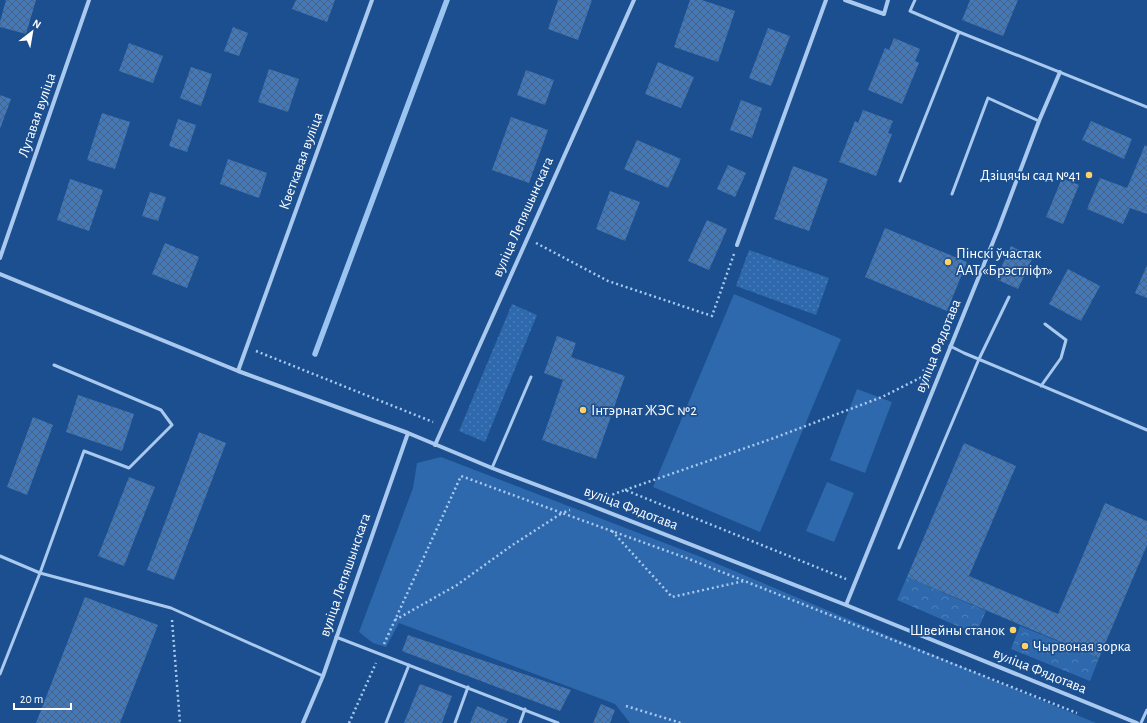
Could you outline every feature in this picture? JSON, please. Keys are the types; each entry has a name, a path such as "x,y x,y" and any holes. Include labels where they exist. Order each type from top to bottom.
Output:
{"street":[{"name":"Лугавая вуліца","path":"0,258 89,0"},
{"name":"Кветкавая вуліца","path":"238,371 372,0"},
{"name":"вуліца Лепяшынскага","path":"435,445 634,0"},
{"path":"737,245 826,0"},
{"path":"845,0 884,14 888,0"},
{"name":"вуліца Фядотава","path":"846,605 854,582 999,227 1039,121 1060,72"},
{"name":"вуліца Фядотава","path":"0,274 238,371 408,434 846,605 1137,723"},
{"name":"вуліца Лепяшынскага","path":"303,723 323,676 408,434"}],"lane":[{"path":"915,0 910,11 1147,107"},
{"path":"900,181 959,32"},
{"path":"952,194 988,98 1039,121"},
{"path":"899,548 979,359 1009,297"},
{"path":"1041,386 1061,358 1066,340 1045,324"},
{"path":"950,346 1147,430"},
{"path":"0,674 40,573 84,451 129,468 172,425 161,410 54,366"},
{"path":"492,468 531,377"},
{"path":"0,556 40,573 171,608 323,676"},
{"path":"336,637 558,723"},
{"path":"386,723 409,665"},
{"path":"455,723 468,687"},
{"path":"520,723 525,709"},
{"path":"1141,723 1147,710"}],"path":[{"path":"527,238 608,281 712,316 737,245"},
{"path":"246,347 443,426"},
{"path":"395,620 458,585 511,546 562,513 774,438 882,397 942,367"},
{"path":"349,723 461,476 744,581 1080,714"},
{"path":"624,490 854,582"},
{"path":"612,531 672,597 744,581"},
{"path":"171,608 180,723"},
{"path":"626,706 681,723"}],"green space":[{"path":"749,250 829,278 816,315 736,286"},
{"path":"734,294 841,339 760,532 653,487"},
{"path":"512,304 537,315 485,442 459,431"},
{"path":"857,389 892,402 865,473 830,460"},
{"path":"441,457 701,557 1096,723 630,723 615,704 399,623 386,647 373,643 359,632 413,488 417,463"},
{"path":"827,482 854,493 834,542 806,531"},
{"path":"907,577 986,611 976,634 897,600"},
{"path":"1020,626 1099,658 1090,681 1011,649"}],"building":[{"path":"6,0 36,0 26,34 0,27"},
{"path":"296,0 335,0 327,22 292,9"},
{"path":"558,0 592,0 578,40 548,29"},
{"path":"690,0 702,0 735,11 718,62 674,47"},
{"path":"970,0 1018,0 1003,36 962,20"},
{"path":"233,27 248,33 239,56 224,51"},
{"path":"768,28 790,36 771,86 749,78"},
{"path":"894,38 920,49 915,61 919,63 902,104 868,90 885,48 889,50"},
{"path":"129,43 163,56 153,83 119,71"},
{"path":"658,62 694,77 681,108 645,94"},
{"path":"191,67 212,74 201,106 180,98"},
{"path":"269,69 299,79 288,112 258,102"},
{"path":"526,70 554,80 545,105 517,95"},
{"path":"0,95 11,99 0,129"},
{"path":"741,100 762,108 752,138 730,130"},
{"path":"863,110 893,121 888,133 892,134 876,176 839,162 855,121 858,123"},
{"path":"102,113 130,122 115,169 87,160"},
{"path":"511,117 548,130 529,183 492,170"},
{"path":"178,119 196,125 187,152 169,146"},
{"path":"1091,121 1132,139 1124,159 1082,140"},
{"path":"637,140 681,159 668,188 624,169"},
{"path":"1145,145 1147,146 1147,214 1130,208 1123,224 1087,209 1100,178 1127,188"},
{"path":"228,159 267,173 259,198 220,184"},
{"path":"728,165 746,173 735,197 717,189"},
{"path":"793,166 828,179 809,231 774,219"},
{"path":"1062,178 1079,185 1063,224 1046,217"},
{"path":"70,179 103,190 89,231 57,220"},
{"path":"610,191 640,202 625,241 596,229"},
{"path":"150,192 166,197 158,221 142,216"},
{"path":"707,220 727,229 709,270 688,261"},
{"path":"885,228 967,262 947,311 865,277"},
{"path":"165,243 199,257 187,288 152,274"},
{"path":"1011,246 1033,257 1018,289 996,279"},
{"path":"1147,265 1147,298 1135,293"},
{"path":"1068,269 1100,286 1081,321 1049,304"},
{"name":"Інтэрнат ЖЭС №2","path":"557,336 576,343 571,357 625,376 596,459 542,440 563,380 544,373"},
{"path":"78,395 134,414 122,451 66,432"},
{"path":"33,417 53,425 27,495 7,487"},
{"path":"199,432 226,443 174,580 147,570"},
{"path":"964,443 1016,466 969,576 1058,614 1105,503 1147,521 1147,545 1099,658 907,577"},
{"path":"129,477 155,487 124,566 98,556"},
{"path":"85,597 158,625 120,723 36,723"},
{"path":"408,635 571,690 560,711 402,651"},
{"path":"420,684 452,696 442,723 404,723"},
{"path":"601,704 615,710 610,723 593,723"},
{"path":"477,706 508,719 506,723 470,723"}],"waterway":[{"path":"315,354 447,0"}],"place":[{"name":"Дзіцячы сад №41","path":"1089,175"},
{"name":"Пінскі ўчастак ААТ «Брэстліфт»","path":"948,262"},
{"name":"Інтэрнат ЖЭС №2","path":"583,410"},
{"name":"Швейны станок","path":"1013,630"},
{"name":"Чырвоная зорка","path":"1025,646"}]}
